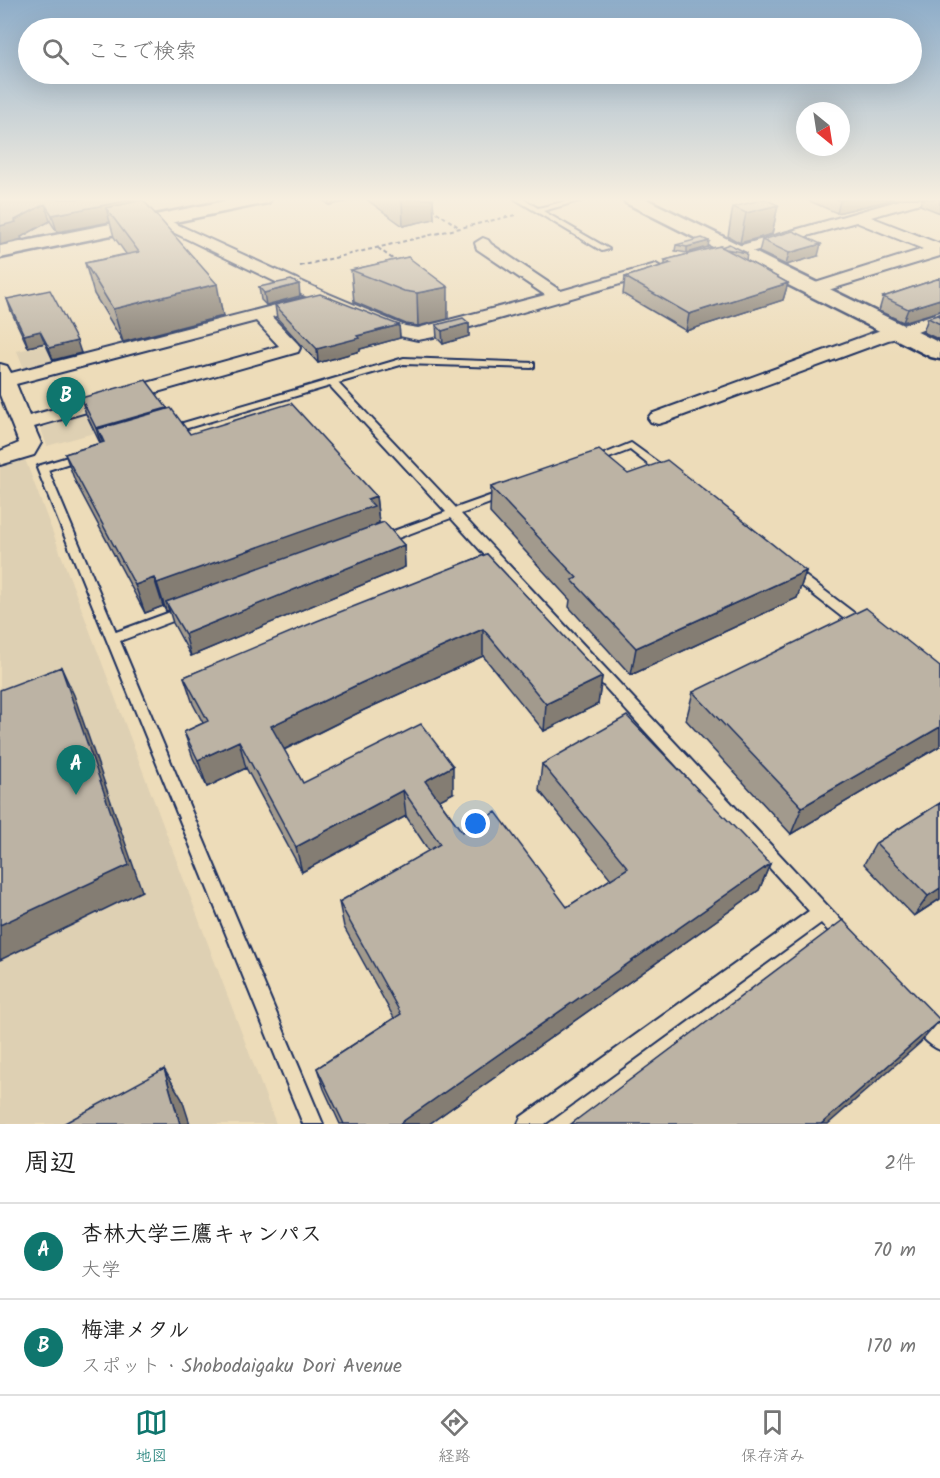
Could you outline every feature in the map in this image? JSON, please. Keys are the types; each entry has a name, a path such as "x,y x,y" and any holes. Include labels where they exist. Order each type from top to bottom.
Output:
{"street":[{"path":"226,251 323,298 410,333 434,332 673,264"},
{"path":"491,251 559,297"},
{"path":"708,254 721,251"},
{"path":"739,251 940,352"},
{"path":"815,289 934,251"},
{"path":"0,458 26,450 30,443 2,375 323,298"},
{"path":"453,308 470,322"},
{"path":"23,424 291,348 260,314"},
{"path":"658,418 884,335 901,332 940,317"}],"lane":[{"path":"153,435 404,361 531,365"},
{"path":"332,382 853,946"},
{"path":"576,467 631,446 678,483"},
{"path":"98,452 42,468 313,1124"},
{"path":"365,546 520,488"},
{"path":"781,563 874,636"},
{"path":"112,639 200,606"},
{"path":"528,1124 822,912"},
{"path":"908,1006 940,1040"}],"path":[{"path":"270,272 362,251"},
{"path":"383,251 401,265"}],"shaded area":[{"path":"75,338 84,357 25,371 17,351"},
{"path":"81,408 94,433 47,446 38,420"},
{"path":"25,459 276,1124 0,1124 0,466"}],"building":[{"path":"188,251 217,284 113,309 85,263 139,252"},
{"path":"699,251 730,251 788,283 689,314 625,277 671,263 665,260"},
{"path":"408,257 448,287 417,293 404,291 351,270"},
{"path":"940,278 940,299 908,309 883,297"},
{"path":"291,280 299,284 264,293 259,287"},
{"path":"50,290 77,341 49,348 40,331 24,335 7,299"},
{"path":"320,294 399,325 317,349 275,305"},
{"path":"940,314 940,324 928,318"},
{"path":"463,318 469,323 442,331 436,325"},
{"path":"146,380 167,408 96,428 81,398"},
{"path":"291,403 376,496 367,499 374,506 157,583 154,578 135,585 65,454 104,442 98,429 171,408 190,434"},
{"path":"599,450 628,474 667,460 806,571 636,648 572,580 577,578 491,487"},
{"path":"384,522 404,545 185,634 166,602"},
{"path":"487,554 602,677 546,704 483,629 271,726 303,783 421,724 453,766 425,781 462,832 496,812 567,907 628,868 542,764 627,716 770,864 399,1124 344,1124 317,1068 401,1014 339,902 440,844 403,790 296,847 239,741 198,760 184,732 208,721 184,677 317,621"},
{"path":"866,608 940,667 940,727 802,807 693,692"},
{"path":"61,667 129,865 0,925 0,690"},
{"path":"940,803 940,888 928,896 876,843"},
{"path":"843,920 940,1020 821,1124 571,1124"},
{"path":"164,1069 180,1124 63,1124"}],"place":[{"name":"梅津メタル","path":"66,427"},
{"name":"杏林大学三鷹キャンパス","path":"76,795"}]}
